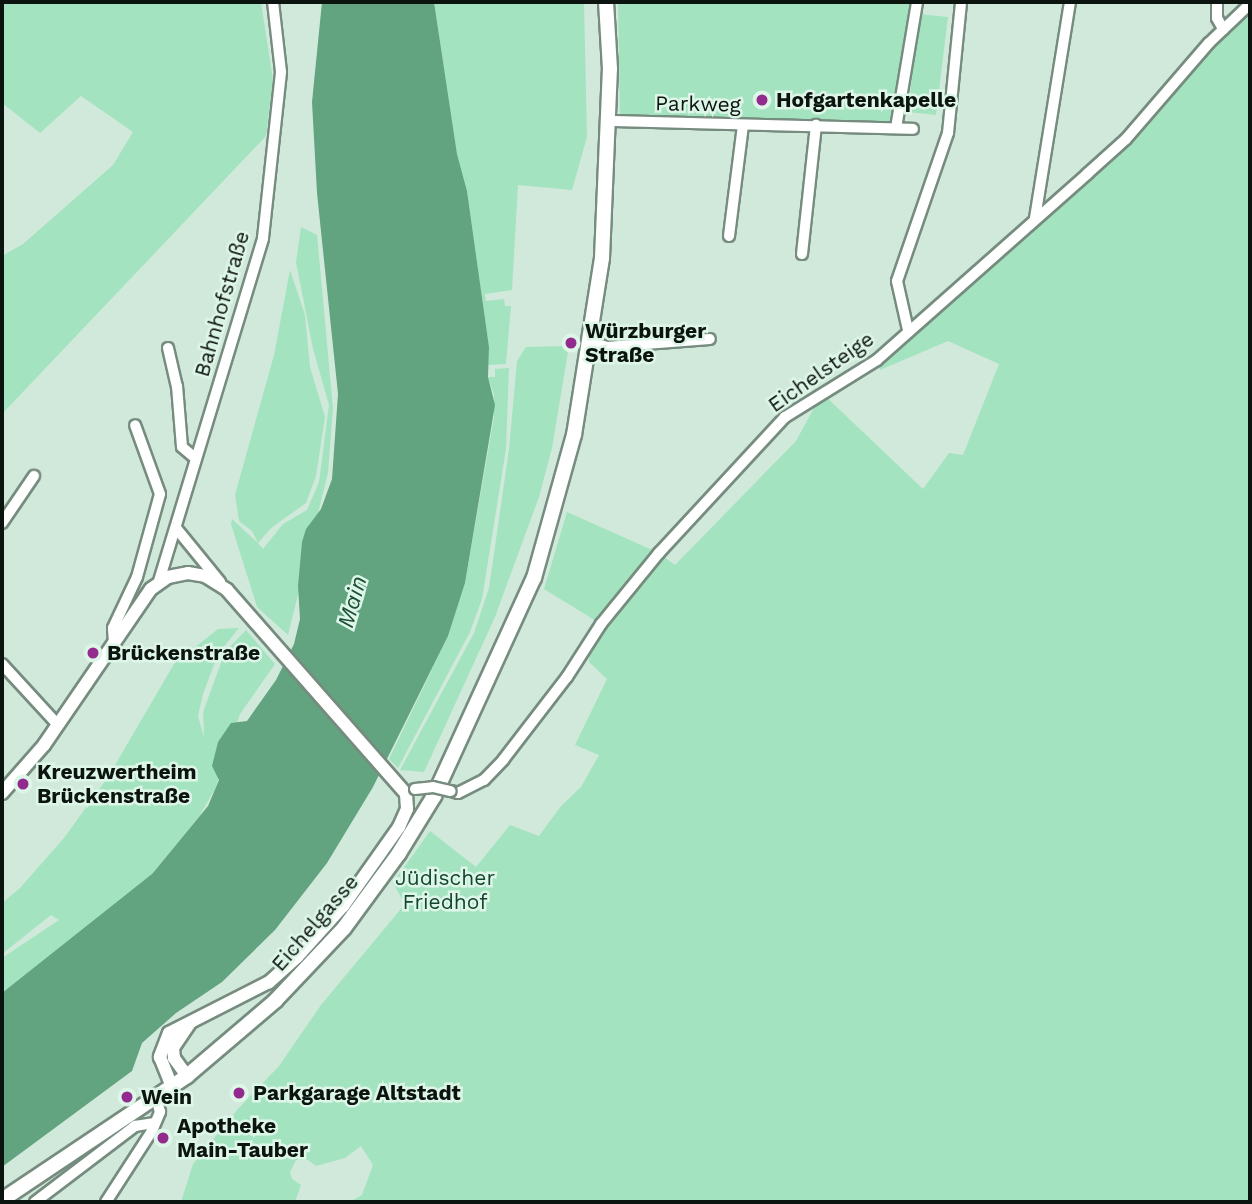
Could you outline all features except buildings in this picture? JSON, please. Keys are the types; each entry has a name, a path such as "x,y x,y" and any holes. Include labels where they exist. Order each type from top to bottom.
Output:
{"main road":[{"path":"591,342 602,258 609,121 606,2"},
{"name":"Eichelgasse","path":"2,1200 187,1076 275,1001 344,928 400,853 445,773 534,578 574,435 591,342"}],"street":[{"name":"Bahnhofstraße","path":"159,581 195,458 253,279 265,223 281,72 272,2"},
{"path":"896,128 917,2"},
{"path":"908,330 897,281 948,132 961,2"},
{"path":"1035,218 1070,2"},
{"path":"1217,2 1217,18 1223,29"},
{"name":"Eichelsteige","path":"407,790 433,787 458,793 484,780 503,760 567,677 601,624 758,444 785,417 877,360 1126,139 1223,29 1250,4"},
{"name":"Parkweg","path":"609,121 912,129"},
{"path":"729,236 743,125"},
{"path":"802,254 816,125"},
{"path":"591,342 607,347 710,339"},
{"path":"168,348 177,386 183,447 195,458"},
{"path":"114,643 113,628 137,577 160,494 135,425"},
{"path":"2,523 34,476"},
{"path":"172,1086 161,1065 162,1047 169,1033 269,982 317,937 399,827 407,809 407,790 225,587 176,528"},
{"path":"2,793 58,725 159,581 188,573 205,576 225,587"},
{"path":"2,664 58,725"},
{"path":"187,1076 174,1058 173,1048 192,1020"},
{"path":"106,1202 155,1123 160,1106 156,1098"},
{"path":"35,1202 135,1126 155,1123"}],"green space":[{"path":"2,2 261,2 273,80 266,136 2,414 2,256 23,244 113,165 133,132 81,96 40,133 2,103"},
{"path":"434,2 584,2 587,137 572,190 518,185 512,290 485,294 486,301 504,299 505,306 511,306 506,364 488,365 489,347 467,191 457,154"},
{"path":"618,2 917,2 896,128 620,117"},
{"name":"Jüdischer Friedhof","path":"1245,2 1250,2 1250,1202 350,1202 362,1195 373,1165 361,1146 345,1158 316,1166 308,1160 296,1160 290,1172 292,1179 301,1185 295,1202 181,1202 193,1164 237,1110 279,1066 321,1005 405,904 393,883 430,831 476,867 510,825 539,836 561,806 581,787 599,755 575,745 607,679 589,662 590,639 601,624 544,589 567,512 659,553 675,565 796,441 822,393 923,489 949,453 963,455 999,364 948,341 880,370 877,360 1087,174 1211,32"},
{"path":"919,14 948,17 936,115 908,112"},
{"path":"301,227 317,235 333,408 328,473 288,635 257,607 231,524 232,519 263,549 283,524 307,510 319,482 329,405 313,349 296,262"},
{"path":"290,270 305,315 310,367 325,417 316,476 306,503 271,528 258,543 252,531 239,521 235,495 274,355"},
{"path":"569,346 552,448 539,497 495,617 424,772 400,770 474,633 489,588 509,449 517,361 526,347"},
{"path":"509,368 506,449 482,599 470,632 398,768 389,759 448,636 465,583 494,417 494,395 488,377 495,377 495,369"},
{"path":"239,628 218,654 203,694 198,716 204,737 203,712 225,652 246,630 275,664 240,714 215,789 200,815 150,876 2,1000 2,958 59,920 51,915 2,954 2,903 20,888 64,838 108,777 174,664 218,629"}],"water":[{"name":"Main","path":"322,2 434,2 457,154 467,191 489,347 488,377 495,405 465,583 448,636 373,787 327,863 275,930 222,982 176,1013 142,1043 132,1071 2,1167 2,993 152,874 208,806 219,780 212,766 218,742 231,723 247,721 276,680 294,644 300,619 298,586 302,542 306,529 321,509 332,479 338,394 317,193 312,102"}],"place":[{"name":"Hofgartenkapelle","path":"762,100"},
{"name":"Würzburger Straße","path":"571,343"},
{"name":"Brückenstraße","path":"93,653"},
{"name":"Kreuzwertheim Brückenstraße","path":"23,784"},
{"name":"Parkgarage Altstadt","path":"239,1093"},
{"name":"Wein","path":"127,1097"},
{"name":"Apotheke Main-Tauber","path":"163,1138"}]}
